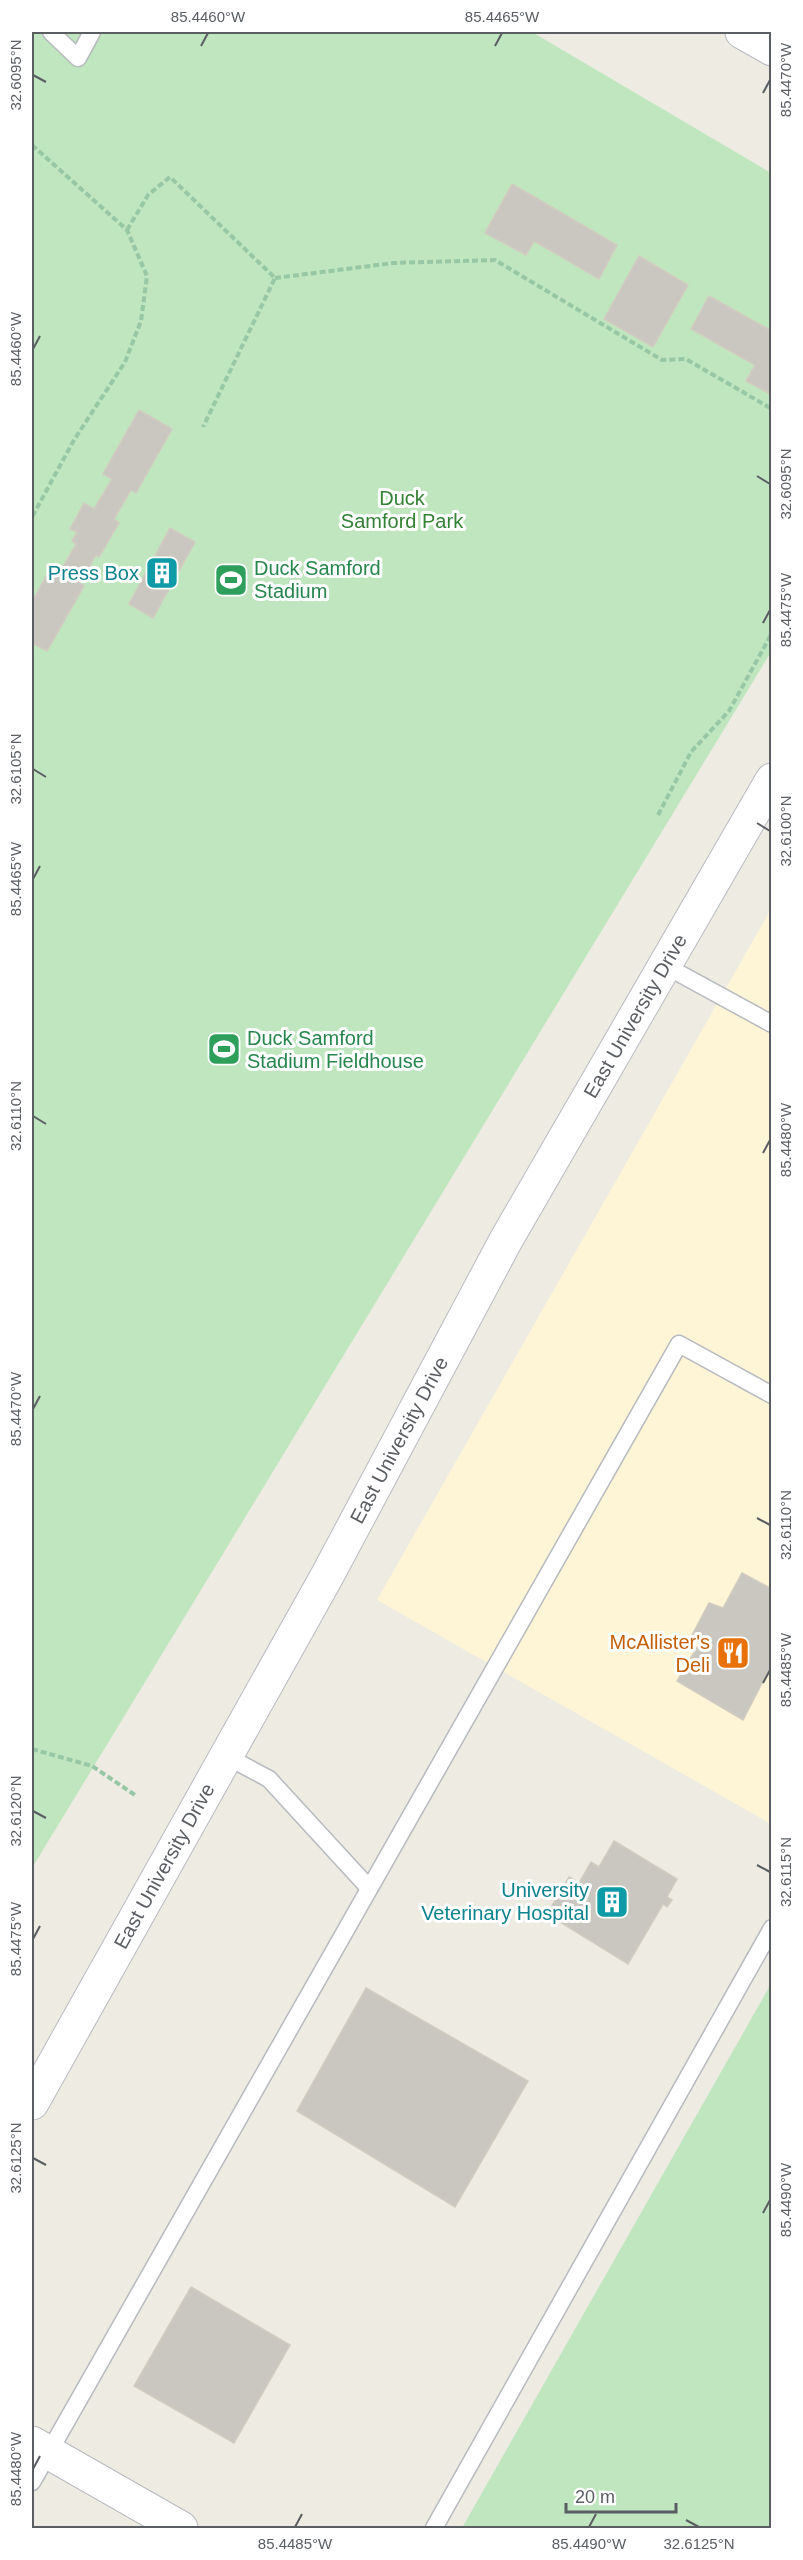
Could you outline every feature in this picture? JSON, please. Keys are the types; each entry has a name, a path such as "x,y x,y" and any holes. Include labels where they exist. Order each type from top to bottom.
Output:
{"main road":[{"path":"742,32 771,49"},
{"name":"East University Drive","path":"32,2103 327,1576 506,1240 771,780"},
{"path":"40,2447 181,2529"}],"lane":[{"path":"51,32 78,58 92,32"},
{"path":"664,965 771,1024"},
{"path":"32,2482 40,2447 369,1888 679,1344 771,1395"},
{"path":"226,1756 268,1779 369,1888"},
{"path":"434,2529 771,1928"}],"path":[{"path":"32,146 127,230 147,276 141,321 125,362 74,440 32,517"},
{"path":"127,230 148,195 170,177 275,278"},
{"path":"275,278 393,263 495,260 662,360 686,358 771,409"},
{"path":"203,427 275,278"},
{"path":"658,815 691,752 729,711 771,633"},
{"path":"32,1749 92,1766 135,1795"}],"shaded area":[{"path":"771,909 771,1824 377,1600"}],"green space":[{"name":"Duck Samford Park","path":"32,32 532,32 771,173 771,652 32,1868"},
{"path":"771,1984 771,2528 462,2528"}],"building":[{"path":"512,184 617,245 599,279 534,241 526,255 485,233"},
{"path":"639,256 688,285 653,347 604,319"},
{"path":"709,296 772,331 772,395 746,381 755,365 691,329"},
{"path":"139,410 172,429 136,493 131,490 114,519 119,523 99,557 96,555 80,583 84,586 47,651 32,643 32,602 51,567 60,572 76,544 72,541 77,532 70,529 84,503 94,509 112,479 103,474"},
{"name":"Press Box","path":"170,528 195,542 153,618 129,604"},
{"name":"McAllister's Deli","path":"742,1573 772,1589 772,1664 743,1720 677,1681 701,1641 691,1637 709,1603 723,1608"},
{"name":"University Veterinary Hospital","path":"614,1841 677,1879 667,1897 672,1900 667,1907 663,1904 628,1964 547,1914 569,1877 579,1883 591,1862 599,1867"},
{"path":"366,1988 528,2081 455,2207 297,2111"},
{"path":"191,2287 290,2345 234,2443 134,2386"}],"place":[{"name":"Press Box","path":"162,573"},
{"name":"Duck Samford Stadium","path":"231,580"},
{"name":"Duck Samford Stadium Fieldhouse","path":"224,1049"},
{"name":"McAllister's Deli","path":"733,1653"},
{"name":"University Veterinary Hospital","path":"612,1902"}]}
